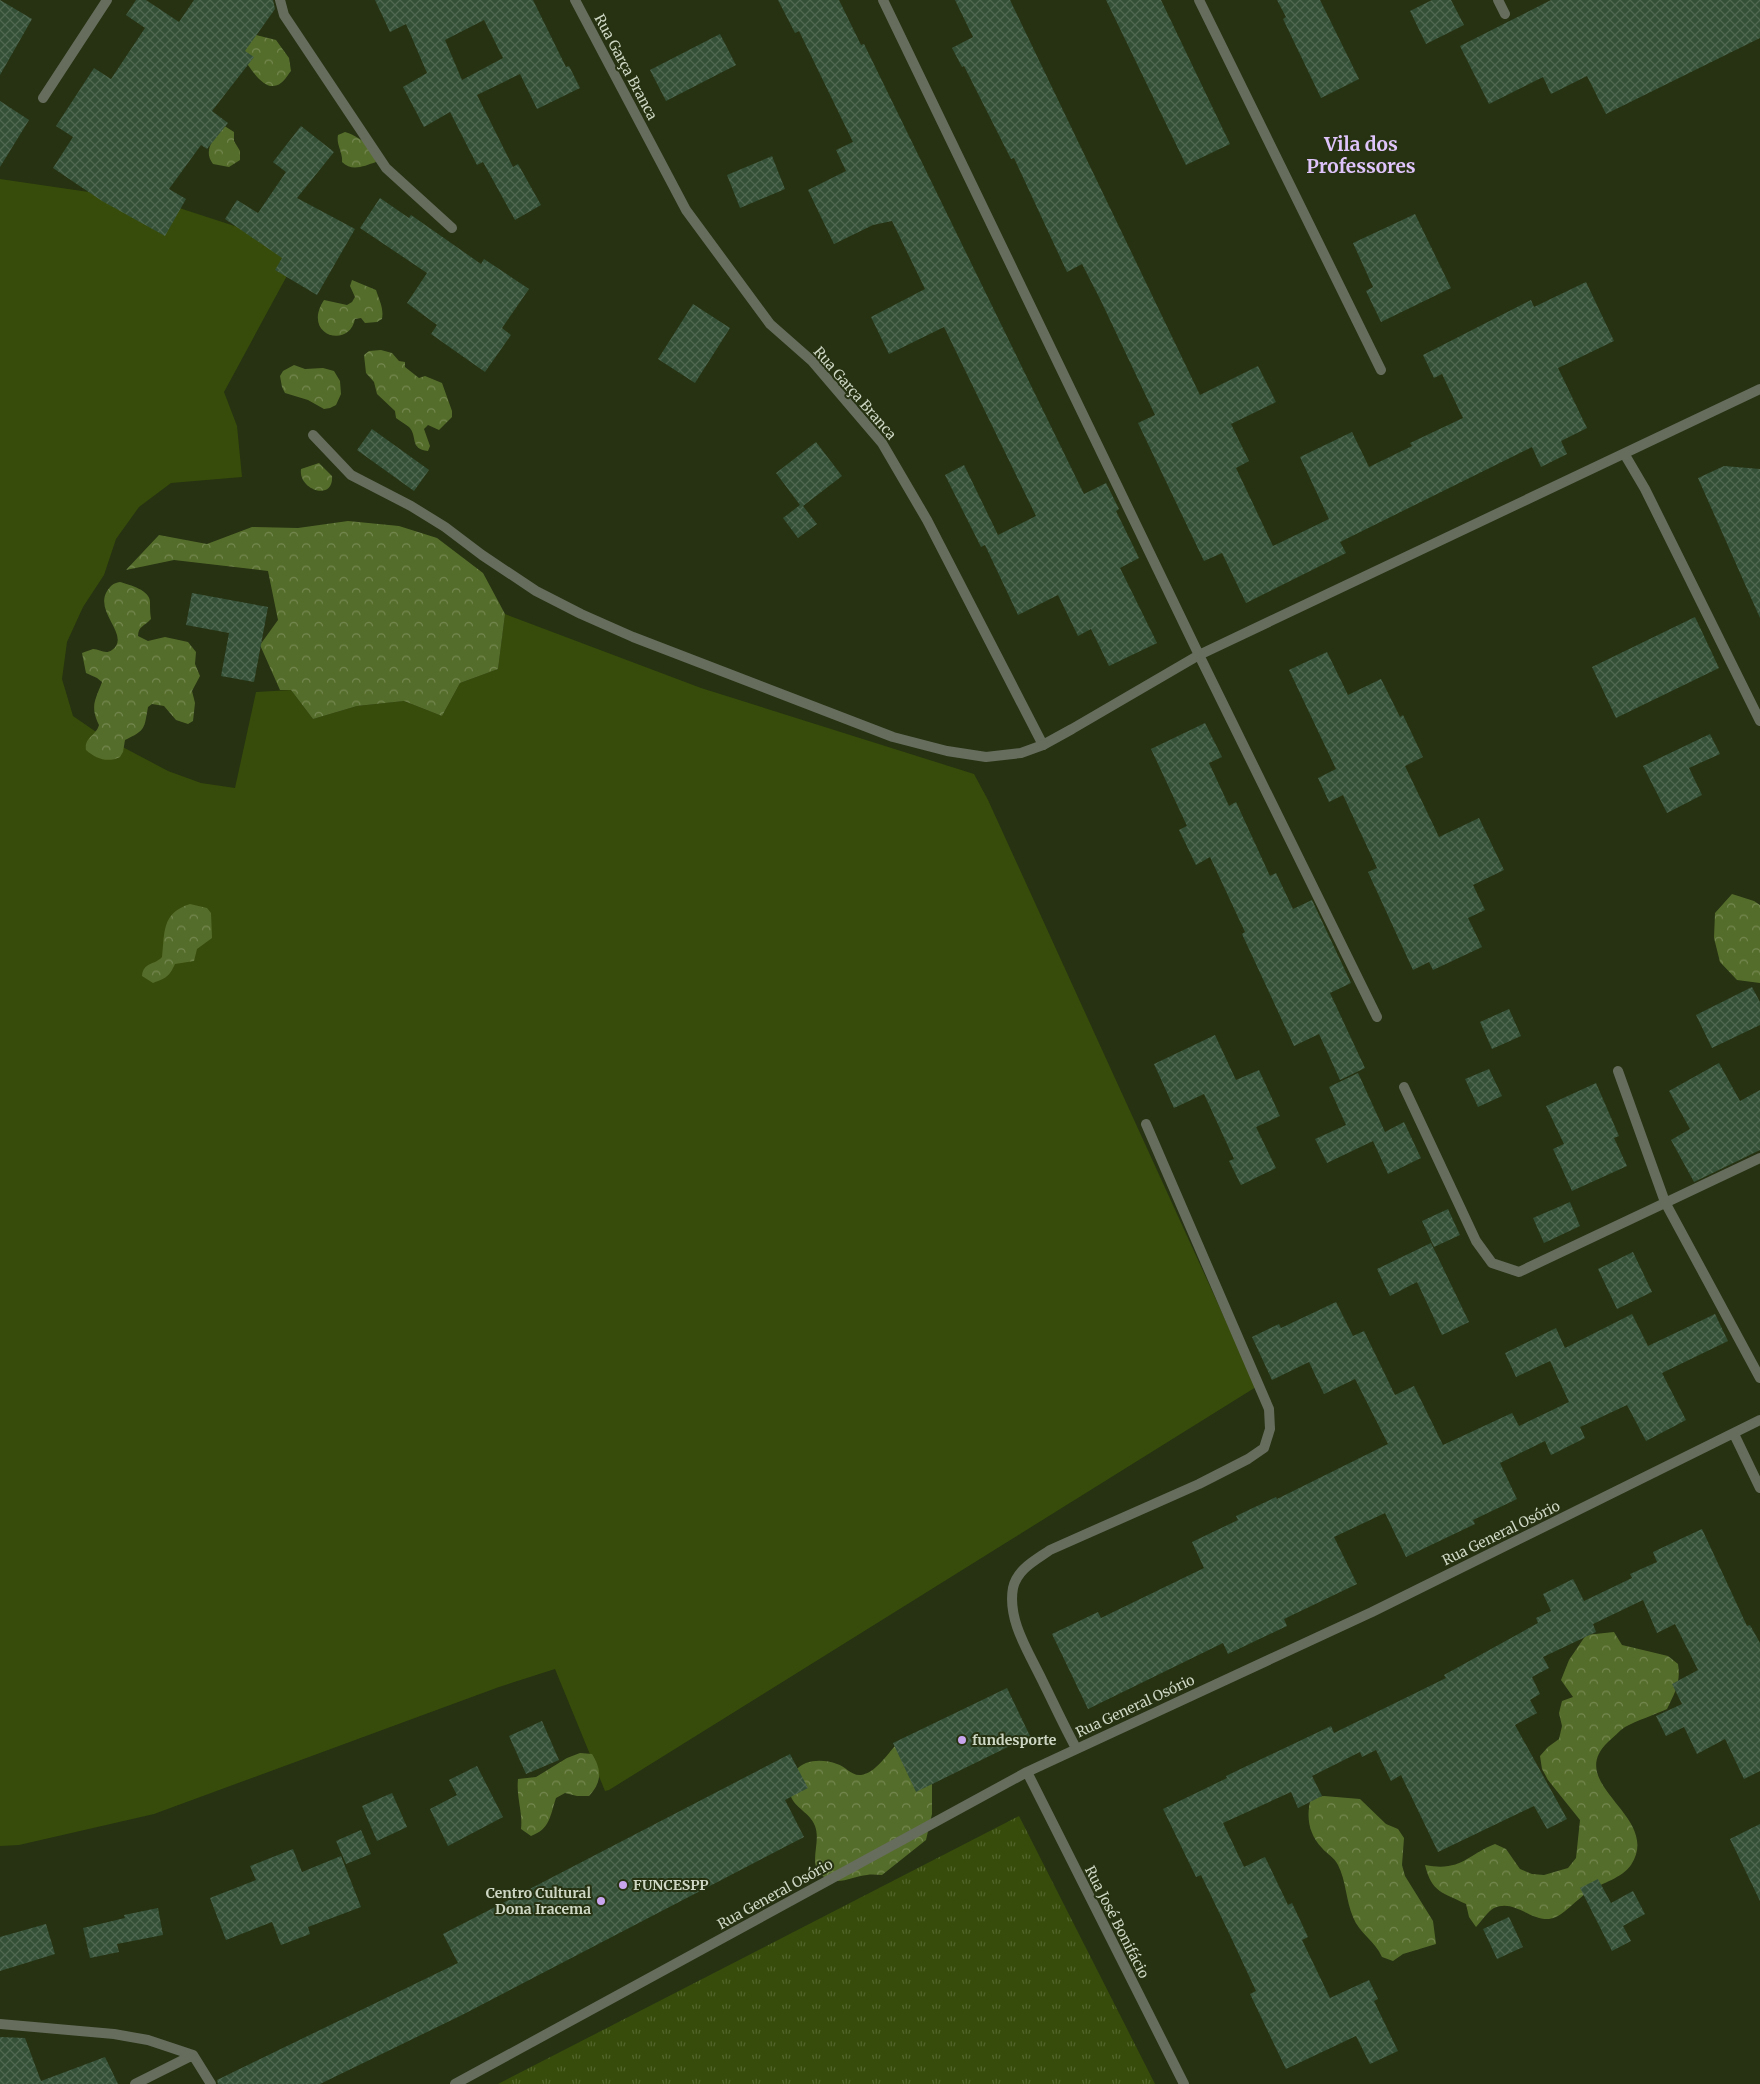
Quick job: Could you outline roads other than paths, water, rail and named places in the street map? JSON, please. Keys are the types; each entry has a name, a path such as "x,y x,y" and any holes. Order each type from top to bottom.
{"street":[{"path":"43,98 107,0"},
{"path":"280,0 284,15 386,168 452,228"},
{"name":"Rua Garça Branca","path":"575,0 686,210 770,324 812,361 882,443 927,520 1043,745"},
{"path":"883,0 1199,655 1377,1017"},
{"path":"1199,0 1381,370"},
{"path":"1498,0 1505,14"},
{"path":"314,436 351,475 411,506 445,527 482,556 536,591 633,637 893,737 947,751 986,757 1021,753 1043,745 1199,655 1760,390"},
{"path":"1625,455 1645,489 1760,721"},
{"path":"1618,1072 1665,1202 1760,1378"},
{"path":"1404,1087 1476,1241 1492,1263 1519,1272 1760,1158"},
{"path":"1076,1748 1058,1716 1018,1630 1013,1605 1014,1588 1019,1575 1030,1564 1050,1550 1198,1484 1248,1459 1264,1448 1270,1429 1269,1409 1146,1124"},
{"name":"Rua General Osório","path":"455,2084 1027,1772 1372,1612 1760,1420"},
{"path":"1734,1434 1760,1488"},
{"name":"Rua José Bonifácio","path":"1027,1772 1184,2084"},
{"path":"0,2024 122,2035 148,2040 193,2055 211,2084"},
{"path":"135,2084 193,2055"}],"place":[{"name":"fundesporte","path":"962,1740"},
{"name":"FUNCESPP","path":"623,1885"},
{"name":"Centro Cultural Dona Iracema","path":"601,1901"}],"district":[{"name":"Vila dos Professores","path":"1361,155"}]}
